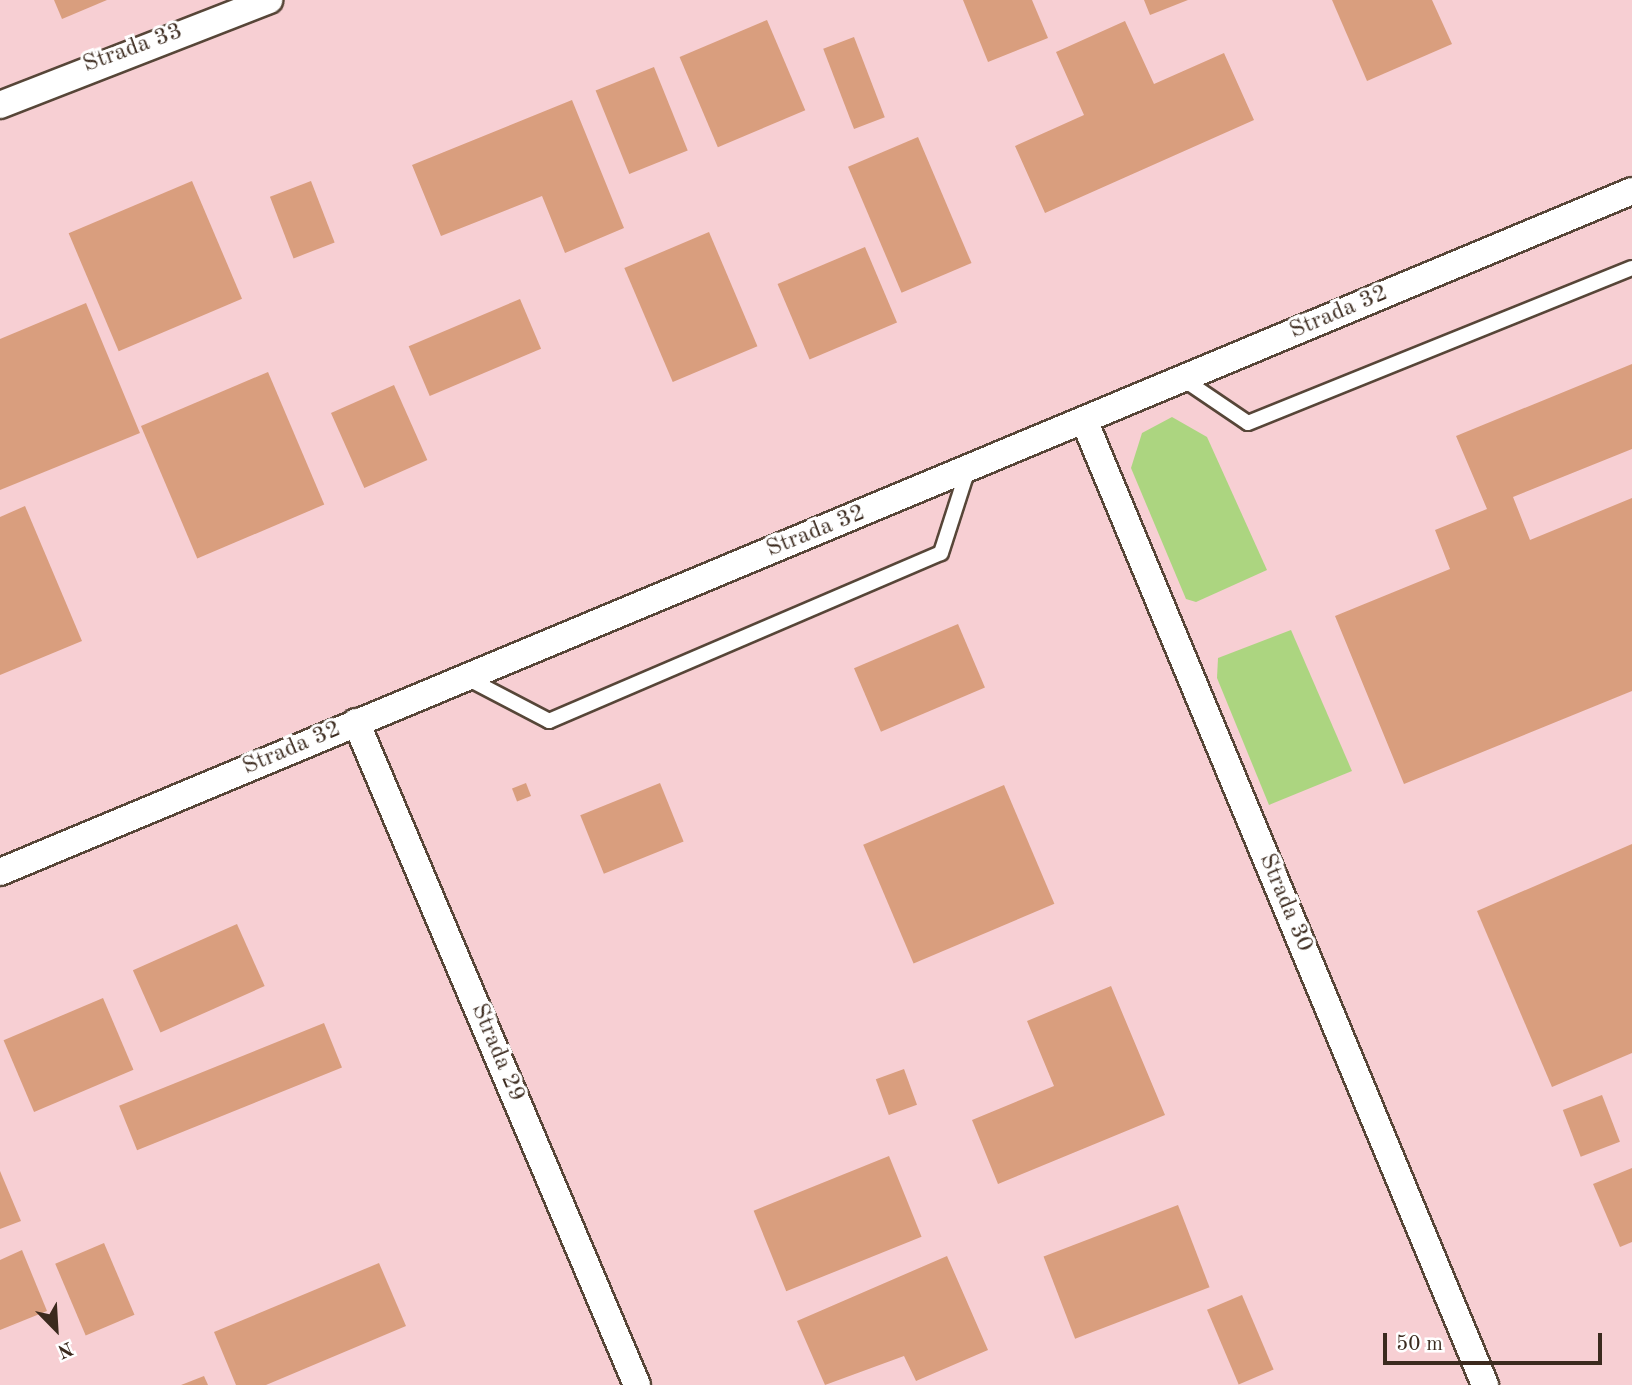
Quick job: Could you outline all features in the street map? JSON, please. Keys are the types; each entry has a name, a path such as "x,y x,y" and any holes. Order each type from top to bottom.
{"street":[{"name":"Strada 33","path":"0,104 269,0"},
{"name":"Strada 32","path":"0,872 1632,191"},
{"name":"Strada 30","path":"1084,420 1485,1385"},
{"name":"Strada 29","path":"356,722 637,1385"}],"lane":[{"path":"1183,379 1248,423 1632,268"},
{"path":"465,677 549,721 941,553 968,469"}],"shaded area":[{"path":"0,0 1632,0 1632,1385 0,1385"}],"green space":[{"path":"1172,417 1207,437 1267,570 1196,602 1186,599 1131,468 1142,433"},
{"path":"1291,630 1352,771 1269,805 1217,678 1218,658"}],"building":[{"path":"54,0 107,0 62,19"},
{"path":"963,0 1032,0 1048,38 988,62"},
{"path":"1144,0 1188,0 1150,15"},
{"path":"1332,0 1432,0 1452,44 1367,81"},
{"path":"767,20 805,110 718,147 680,57"},
{"path":"1125,21 1154,84 1224,53 1254,120 1045,213 1015,146 1084,115 1056,52"},
{"path":"854,37 885,117 854,129 823,49"},
{"path":"654,67 688,150 629,174 596,91"},
{"path":"572,100 624,228 565,253 542,196 441,236 412,165"},
{"path":"918,137 972,263 902,293 848,167"},
{"path":"192,181 242,299 119,351 69,233"},
{"path":"311,181 335,243 294,258 270,197"},
{"path":"709,232 757,346 673,382 624,268"},
{"path":"865,247 897,322 810,360 778,284"},
{"path":"520,299 541,349 430,396 409,346"},
{"path":"86,303 140,433 0,490 0,339"},
{"path":"1632,364 1632,449 1513,497 1530,540 1632,498 1632,691 1404,784 1335,616 1450,569 1435,530 1487,509 1456,436"},
{"path":"268,372 324,505 197,558 141,426"},
{"path":"394,385 427,460 364,488 331,413"},
{"path":"25,506 82,641 0,675 0,517"},
{"path":"958,624 985,688 881,732 854,668"},
{"path":"526,783 531,796 517,801 512,788"},
{"path":"660,783 684,841 604,874 580,815"},
{"path":"1004,785 1054,904 914,964 863,845"},
{"path":"1632,844 1632,1053 1552,1087 1477,911"},
{"path":"237,924 265,986 161,1032 133,970"},
{"path":"1111,986 1165,1115 998,1184 972,1120 1054,1086 1027,1021"},
{"path":"103,998 133,1070 34,1112 4,1040"},
{"path":"324,1023 342,1068 137,1150 119,1106"},
{"path":"904,1069 917,1105 889,1115 876,1079"},
{"path":"1602,1095 1620,1142 1581,1157 1563,1110"},
{"path":"889,1156 922,1237 786,1291 754,1211"},
{"path":"1632,1168 1632,1242 1620,1247 1593,1184"},
{"path":"0,1171 21,1221 0,1229"},
{"path":"1178,1205 1210,1287 1075,1339 1044,1257"},
{"path":"104,1243 134,1315 86,1336 55,1264"},
{"path":"22,1250 47,1311 0,1330 0,1260"},
{"path":"947,1256 988,1350 916,1381 904,1356 825,1385 797,1321"},
{"path":"379,1263 406,1326 266,1385 236,1385 214,1332"},
{"path":"1242,1295 1274,1370 1239,1384 1207,1310"},
{"path":"204,1376 208,1385 181,1385"}]}
